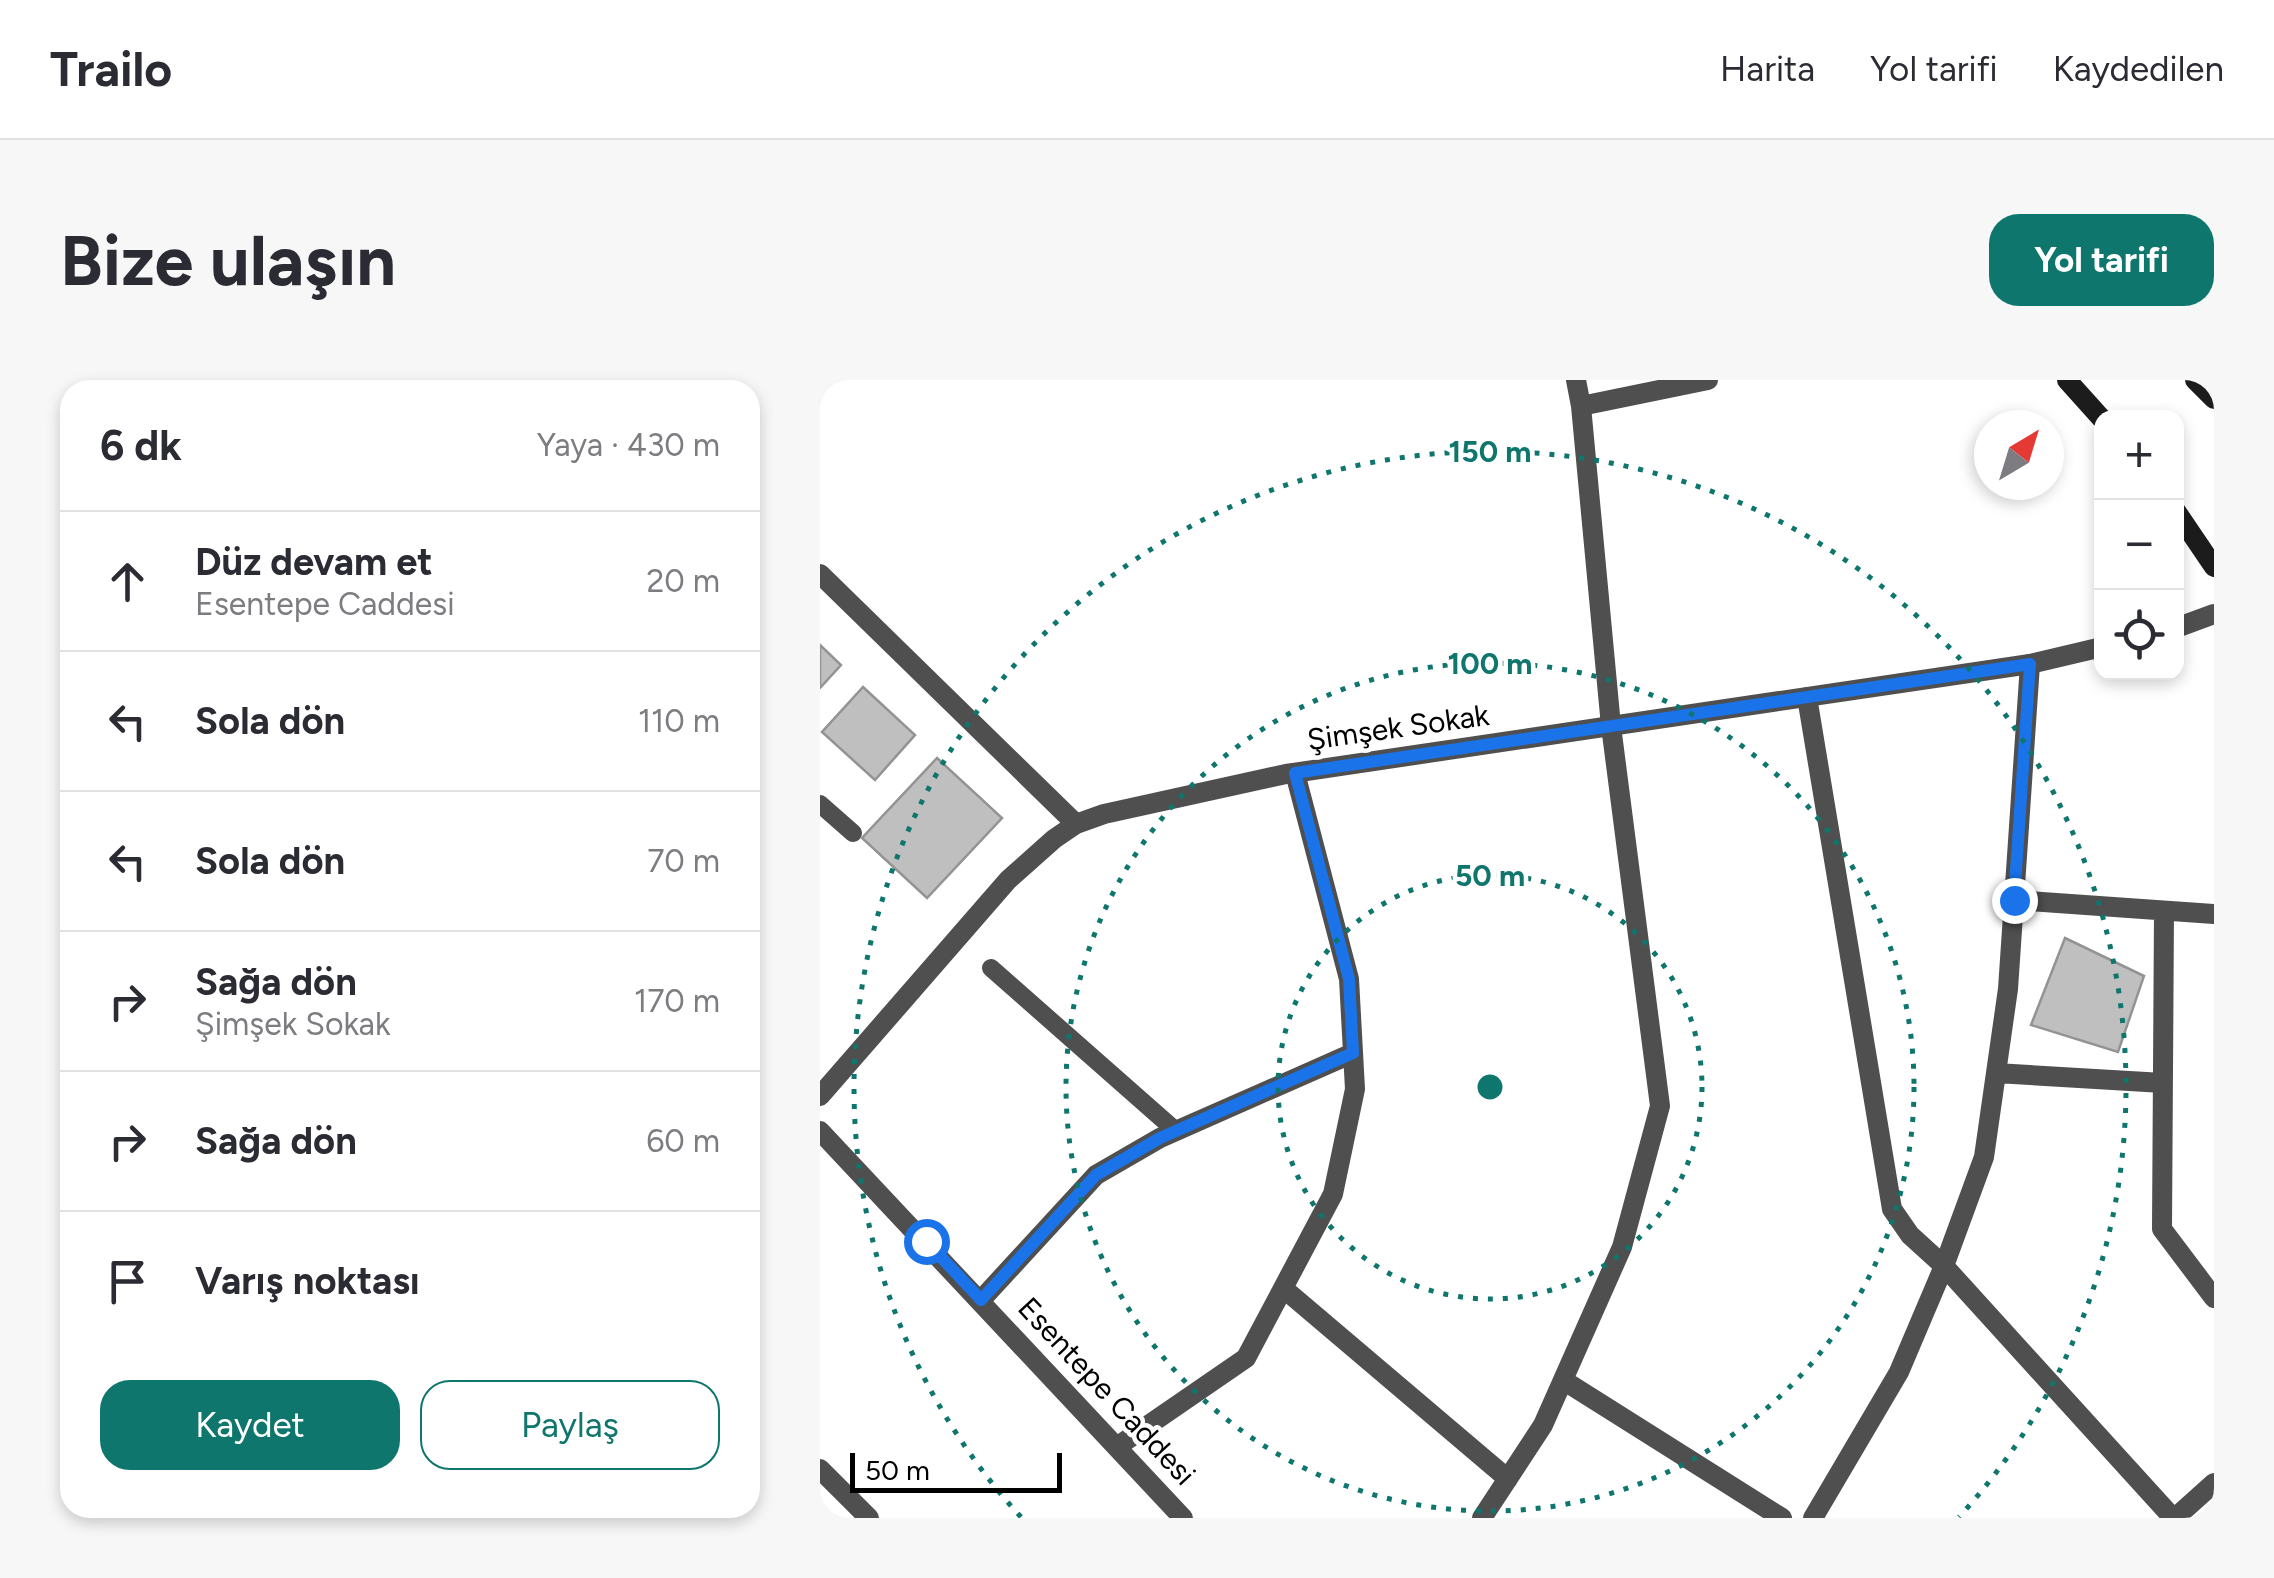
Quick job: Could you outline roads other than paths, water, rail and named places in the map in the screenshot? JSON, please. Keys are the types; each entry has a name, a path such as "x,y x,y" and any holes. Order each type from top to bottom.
{"main road":[{"path":"2067,380 2094,411"},
{"path":"2195,380 2214,399"},
{"path":"2184,523 2214,567"}],"street":[{"path":"1482,1518 1543,1424 1622,1247 1660,1106 1611,726 1582,406 1576,380"},
{"path":"1582,406 1708,380"},
{"path":"820,574 1076,824"},
{"path":"2184,625 2214,614"},
{"name":"Şimşek Sokak","path":"820,1096 1008,880 1076,824 1183,796 1295,773 2030,664 2094,649"},
{"path":"1814,1518 1899,1372 1944,1266 1984,1156 2008,988 2030,664"},
{"path":"1807,697 1892,1208 1910,1236 1944,1266 2174,1518 2214,1483"},
{"path":"1118,1446 1246,1358 1333,1194 1354,1089 1349,979 1295,773"},
{"path":"2014,900 2214,914"},
{"path":"2164,911 2162,1228 2214,1298"},
{"path":"981,1300 1096,1175 1176,1132 1353,1053"},
{"path":"1996,1073 2163,1083"},
{"name":"Esentepe Caddesi","path":"820,1131 1183,1518"},
{"path":"1283,1288 1508,1479"},
{"path":"1563,1380 1782,1518"},
{"path":"820,1469 868,1518"}],"lane":[{"path":"820,804 853,833"},
{"path":"990,968 1176,1132"}]}
